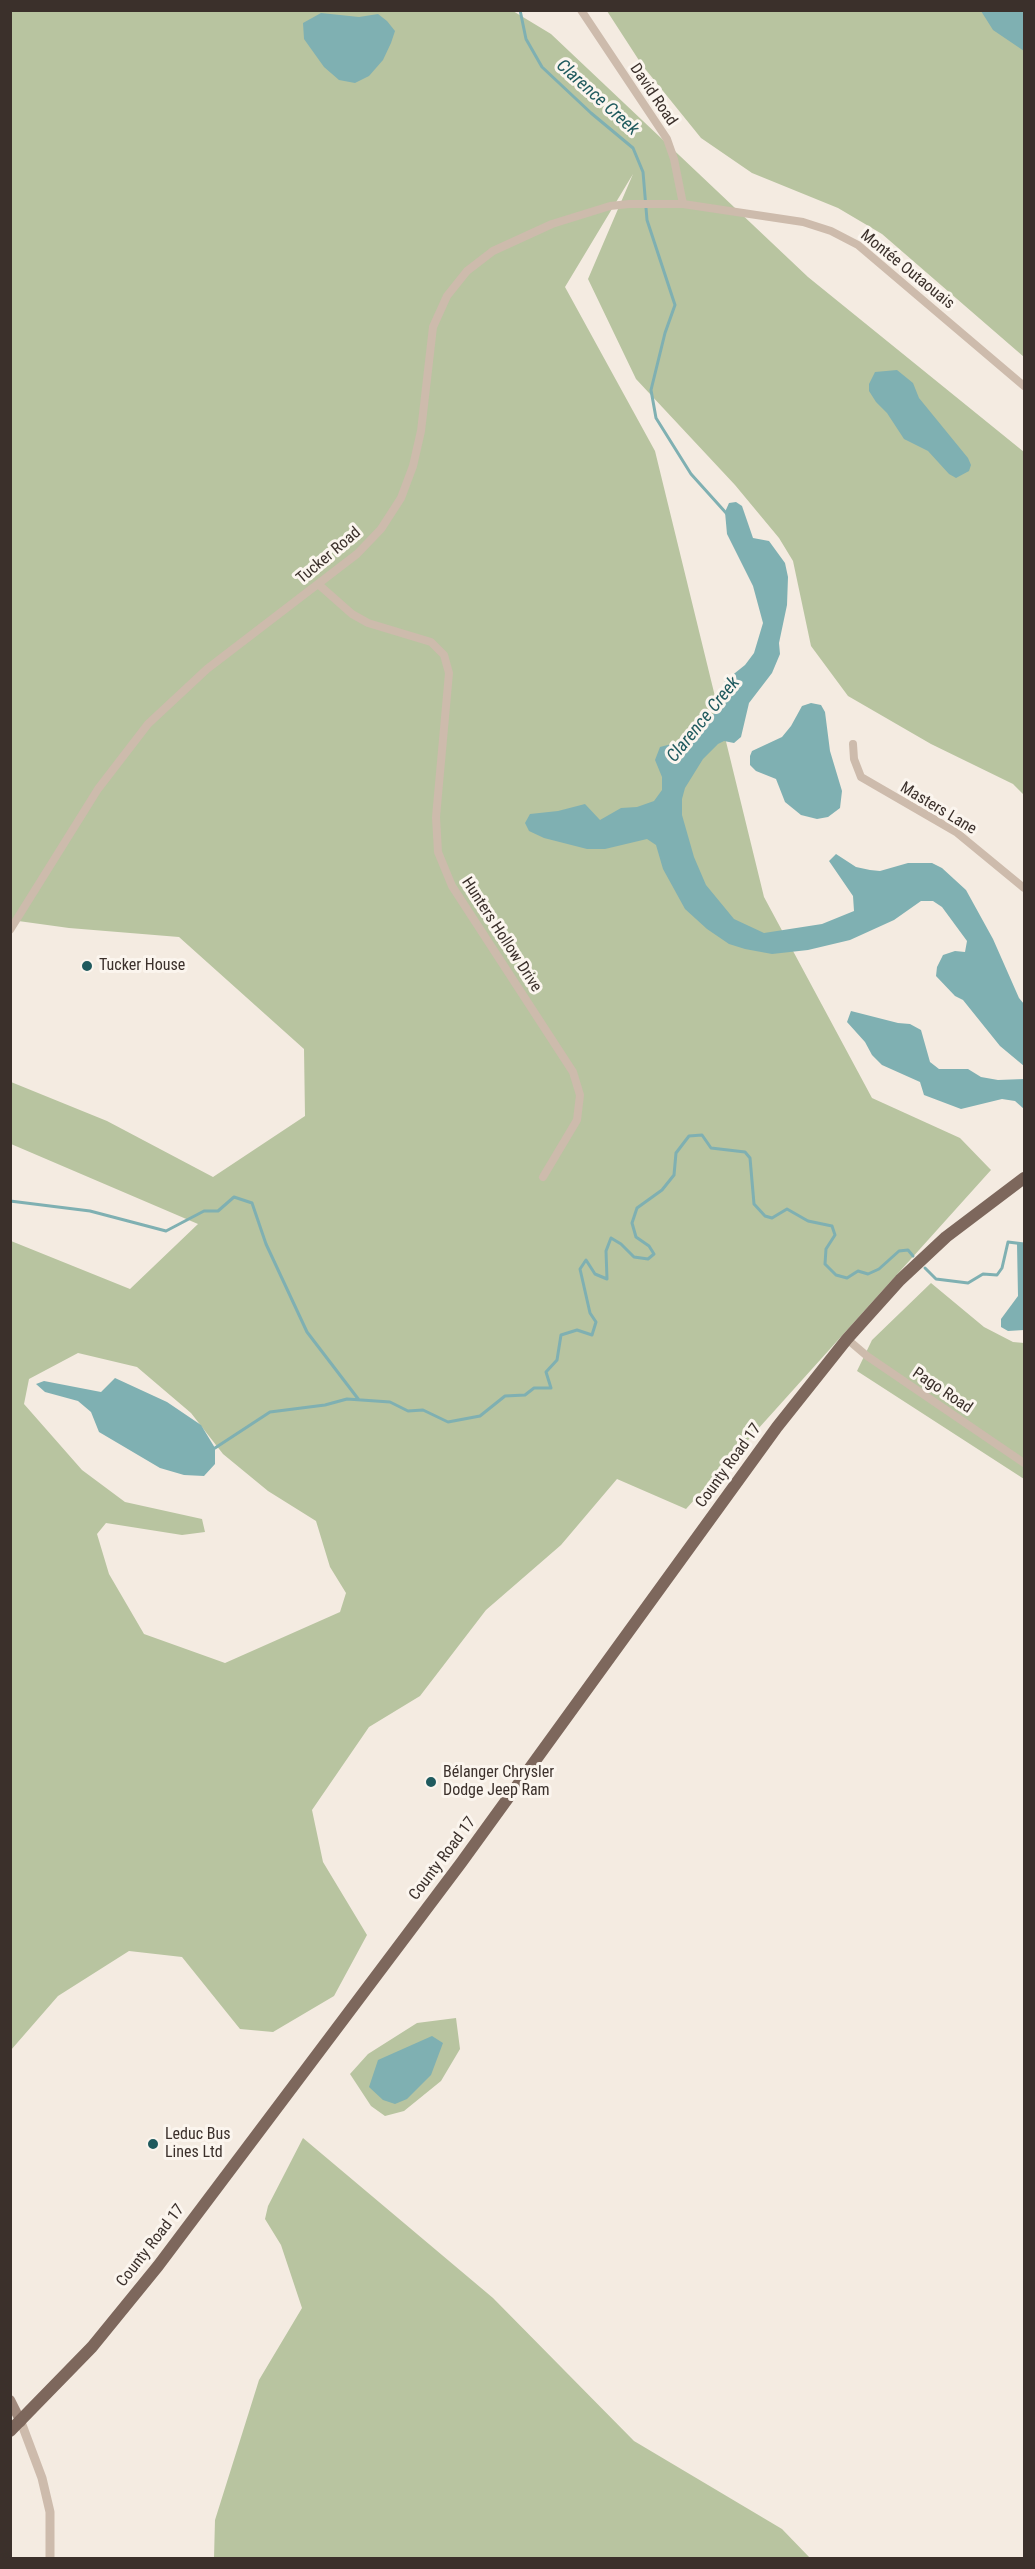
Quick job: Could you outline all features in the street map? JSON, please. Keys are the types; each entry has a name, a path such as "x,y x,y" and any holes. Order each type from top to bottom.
{"main road":[{"name":"County Road 17","path":"16,2427 92,2347 158,2265 461,1863 777,1427 847,1339 900,1280 946,1237 1024,1178"},
{"path":"10,2400 16,2427"}],"street":[{"name":"David Road","path":"581,10 667,139 674,159 682,204"},
{"name":"Tucker Road","path":"10,930 98,789 148,724 207,669 357,554 381,529 401,498 413,465 421,431 433,327 447,296 467,271 493,250 552,224 610,206 682,204"},
{"name":"Montée Outaouais","path":"682,204 802,222 831,231 858,244 1024,386"},
{"name":"Hunters Hollow Drive","path":"318,584 352,614 368,622 430,642 444,655 449,673 436,817 438,852 452,886 573,1072 580,1095 577,1120 543,1178"},
{"name":"Masters Lane","path":"853,744 854,759 861,777 956,832 1024,888"},
{"name":"Pago Road","path":"847,1339 867,1356 1024,1463"},
{"path":"16,2427 42,2478 50,2512 50,2559"}],"green space":[{"path":"10,11 513,11 551,34 808,277 1024,452 1024,795 1013,784 931,744 848,696 811,646 793,561 779,538 735,485 636,379 588,279 633,174 565,287 655,451 764,897 872,1098 960,1138 991,1170 686,1509 617,1479 561,1545 486,1610 420,1696 369,1727 312,1810 323,1862 367,1935 334,1996 273,2032 240,2029 182,1957 129,1951 58,1996 11,2050 11,1241 130,1289 198,1224 11,1144 11,1082 107,1121 213,1177 305,1116 304,1049 179,937 69,928 11,920","holes":["78,1353 137,1367 191,1413 223,1454 268,1491 316,1521 330,1567 346,1593 340,1612 225,1663 144,1634 109,1574 97,1534 106,1523 182,1535 205,1532 202,1519 125,1502 82,1470 24,1404 29,1379"]},
{"path":"607,11 1024,11 1024,357 882,234 838,208 752,173 701,138 642,65"},
{"path":"931,1283 984,1327 1013,1342 1024,1343 1024,1479 857,1371 872,1340"},
{"path":"456,2018 460,2049 441,2081 404,2111 385,2116 371,2106 350,2074 368,2054 417,2023"},
{"path":"303,2138 493,2298 634,2441 782,2529 810,2558 214,2558 215,2520 259,2380 302,2308 281,2245 265,2219 268,2206"}],"water":[{"path":"981,11 1024,11 1024,51 993,30"},
{"path":"321,13 359,17 378,14 395,31 383,60 369,76 355,83 339,80 324,67 304,39 303,23"},
{"path":"897,370 913,383 919,398 968,458 971,465 969,471 956,478 949,474 928,451 904,439 887,413 876,402 869,391 869,384 875,372"},
{"path":"736,502 742,506 753,538 769,541 785,563 788,577 787,605 779,643 780,654 772,673 749,703 741,737 734,743 724,741 718,744 703,759 685,788 682,815 694,857 706,885 734,919 764,933 822,924 854,911 853,896 829,861 836,854 856,867 870,870 880,871 908,863 932,863 942,868 966,890 993,939 1019,998 1024,1004 1024,1066 1000,1046 963,1000 955,996 936,976 937,967 943,955 955,951 965,952 967,941 942,907 933,901 921,901 894,920 850,940 808,950 772,954 729,944 707,929 685,909 663,869 656,845 647,839 605,849 587,849 544,838 529,831 525,823 530,814 558,811 585,804 600,820 621,808 637,807 654,801 662,790 662,777 655,760 660,747 691,739 704,730 717,708 725,681 745,665 754,653 763,623 753,586 727,534 725,512 729,503"},
{"path":"811,703 821,705 825,712 830,751 842,791 840,808 828,817 817,819 801,815 785,802 776,779 756,771 750,765 752,751 782,737 802,706"},
{"path":"851,1011 910,1024 921,1030 930,1062 939,1069 968,1069 981,1077 998,1080 1024,1079 1024,1109 1015,1101 1002,1099 961,1109 924,1095 920,1082 882,1065 872,1055 865,1042 847,1022"},
{"path":"1017,1244 1024,1244 1024,1330 1008,1331 1001,1327 1001,1319 1018,1296"},
{"path":"115,1378 167,1402 201,1425 215,1448 215,1464 204,1476 184,1475 160,1468 99,1432 91,1412 78,1401 45,1392 36,1384 44,1381 101,1392"},
{"path":"432,2036 443,2043 431,2075 407,2099 395,2104 383,2100 369,2087 378,2060"}],"waterway":[{"name":"Clarence Creek","path":"520,10 526,39 542,67 633,148 643,172 647,220 675,305 665,333 651,390 656,418 691,474 727,514"},
{"path":"215,1448 270,1412 325,1405 347,1399 390,1402 408,1411 423,1410 448,1422 480,1416 505,1396 525,1395 534,1388 551,1388 546,1372 557,1360 561,1335 577,1330 592,1335 596,1322 590,1313 580,1269 586,1260 595,1274 607,1279 606,1251 611,1238 634,1257 648,1259 654,1254 649,1246 636,1237 632,1223 637,1208 662,1190 674,1175 676,1153 689,1136 702,1135 711,1148 745,1152 750,1158 754,1204 765,1216 772,1218 787,1209 808,1221 832,1226 835,1235 826,1249 825,1264 836,1275 847,1278 858,1271 868,1274 879,1269 899,1251 908,1250 913,1256"},
{"path":"10,1201 90,1211 166,1231 204,1211 218,1211 234,1197 252,1203 266,1244 307,1332 359,1400"},
{"path":"925,1268 936,1279 968,1283 983,1274 997,1275 1002,1268 1008,1242 1024,1244"}],"place":[{"name":"Tucker House","path":"87,966"},
{"name":"Bélanger Chrysler Dodge Jeep Ram","path":"431,1782"},
{"name":"Leduc Bus Lines Ltd","path":"153,2144"}]}
